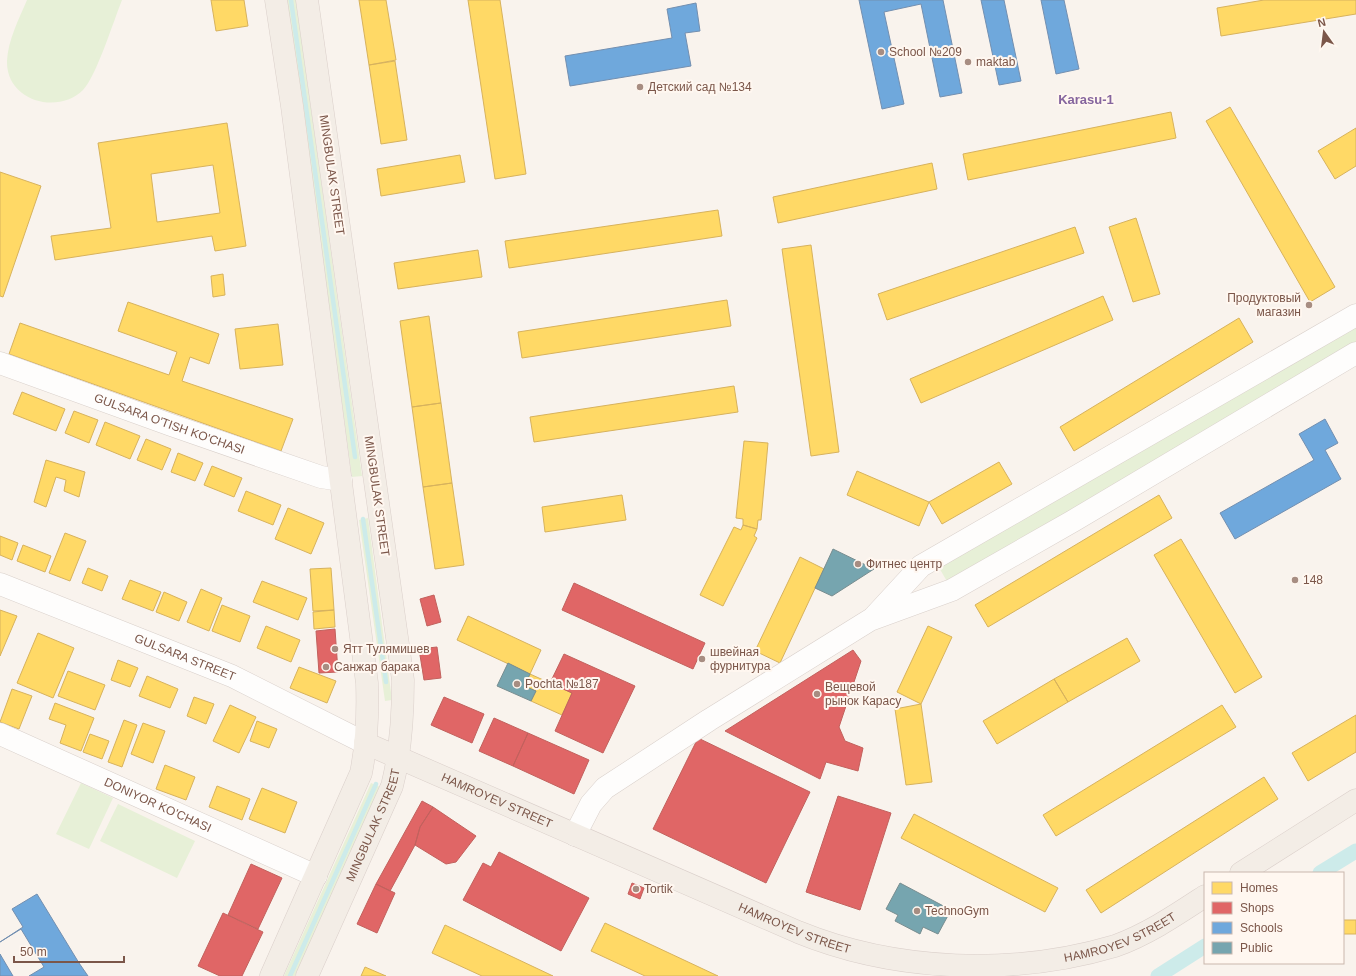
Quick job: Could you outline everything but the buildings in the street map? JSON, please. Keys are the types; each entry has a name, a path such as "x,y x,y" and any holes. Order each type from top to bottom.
{"main road":[{"path":"271,976 361,773 365,743 367,683 340,470 276,0"},
{"name":"MINGBULAK STREET","path":"307,0 403,680 403,706 398,757 392,786 307,976"},
{"path":"340,470 371,458"},
{"name":"HAMROYEV STREET","path":"365,743 791,930 838,948 867,956 931,966 976,969 1043,964 1079,958 1117,946 1137,937 1157,927 1204,897"},
{"path":"1244,872 1356,800"}],"street":[{"path":"870,620 921,566 1356,315"},
{"path":"575,835 591,804 606,788 709,720 870,620 952,590 1074,521 1356,353"},
{"name":"GULSARA O'TISH KO'CHASI","path":"0,363 321,477 340,470"},
{"name":"GULSARA STREET","path":"0,584 232,676 365,743"},
{"name":"DONIYOR KO'CHASI","path":"0,734 316,876"}],"green space":[{"path":"27,0 122,0 104,48 88,83 83,90 73,98 60,102 35,100 24,94 15,86 9,75 7,61 9,45"},
{"path":"287,0 296,0 362,476 352,477"},
{"path":"1356,315 1356,353 952,590 934,559"},
{"path":"368,518 392,700 385,701 359,520"},
{"path":"81,783 113,798 89,849 56,834"},
{"path":"371,783 380,787 295,976 284,976"},
{"path":"118,804 195,841 177,878 100,841"}],"waterway":[{"path":"291,0 355,457"},
{"path":"363,519 386,682"},
{"path":"290,976 376,784"},
{"path":"1322,872 1356,851"},
{"path":"1158,976 1204,947"}],"place":[{"name":"School №209","path":"881,52"},
{"name":"maktab","path":"968,62"},
{"name":"Детский сад №134","path":"640,87"},
{"name":"Продуктовый магазин","path":"1309,305"},
{"name":"Фитнес центр","path":"858,564"},
{"name":"148","path":"1295,580"},
{"name":"Ятт Тулямишев","path":"335,649"},
{"name":"швейная фурнитура","path":"702,659"},
{"name":"Санжар барака","path":"326,667"},
{"name":"Pochta №187","path":"517,684"},
{"name":"Вещевой рынок Карасу","path":"817,694"},
{"name":"Tortik","path":"636,889"},
{"name":"TechnoGym","path":"917,911"}],"district":[{"name":"Karasu-1","path":"1086,99"}]}
